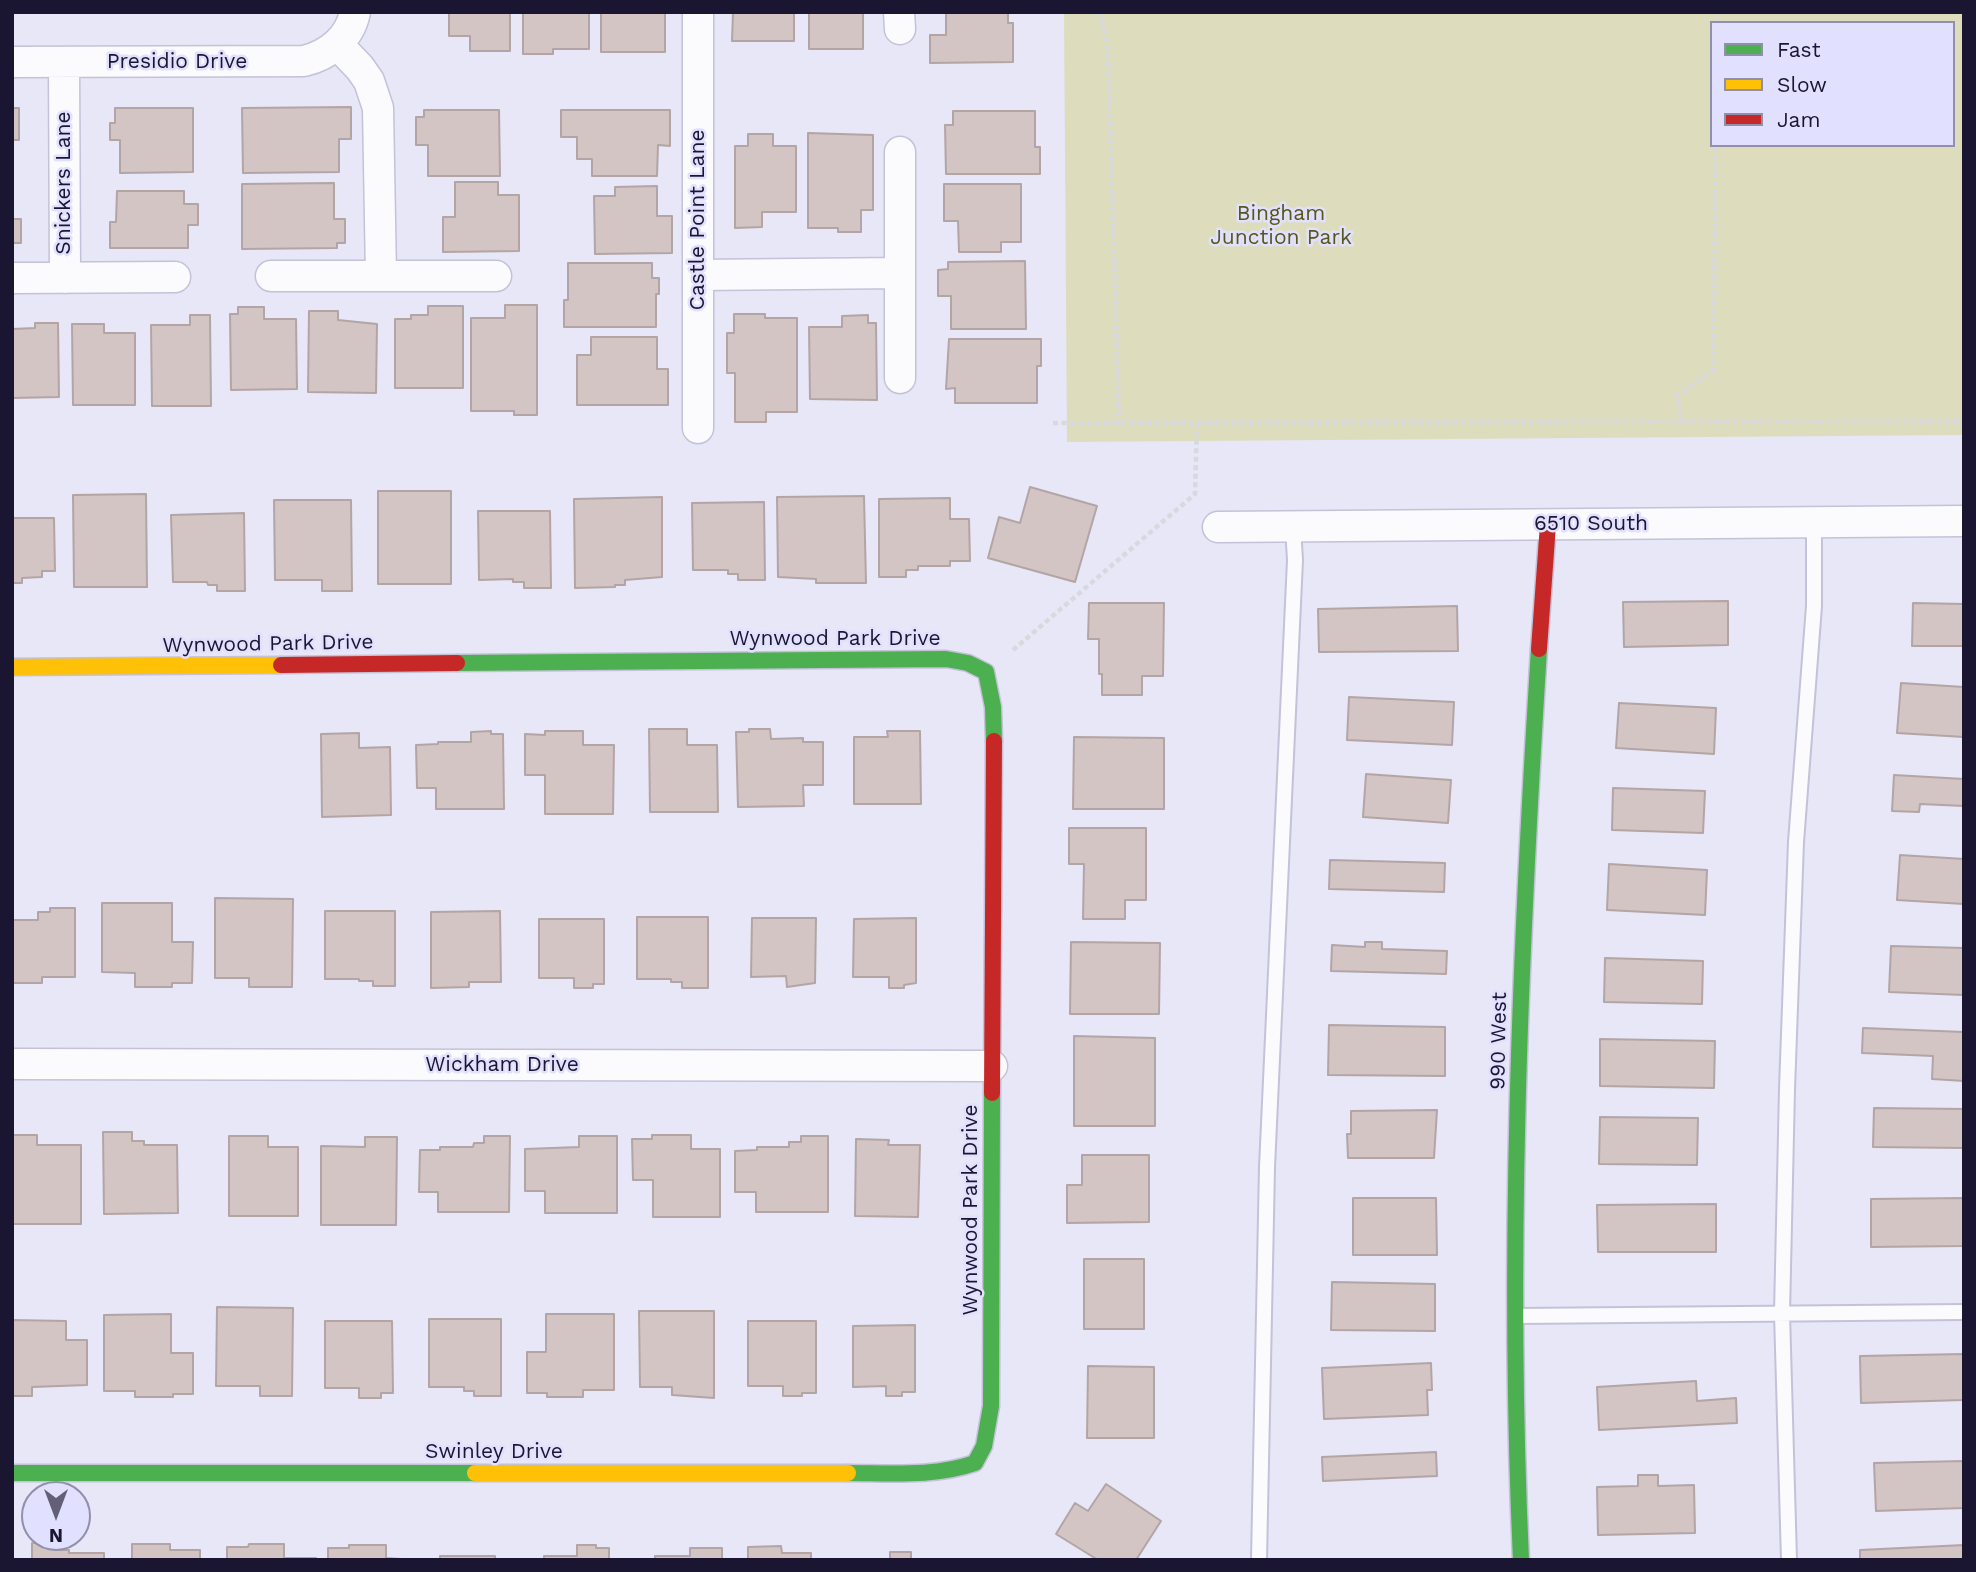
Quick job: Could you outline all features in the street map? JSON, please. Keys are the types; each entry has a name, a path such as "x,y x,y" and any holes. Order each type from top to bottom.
{"street":[{"path":"355,12 347,31 337,44 360,68 372,88 378,108 381,276"},
{"name":"Castle Point Lane","path":"698,12 698,428"},
{"name":"Presidio Drive","path":"12,62 290,62 317,58 337,44"},
{"name":"Snickers Lane","path":"64,62 65,278 175,277"},
{"path":"900,152 901,378"},
{"path":"698,275 900,273"},
{"path":"271,276 496,276"},
{"path":"12,278 65,278"},
{"name":"6510 South","path":"1218,527 1964,521"},
{"name":"990 West","path":"1521,1560 1516,1316 1522,937 1548,524"},
{"name":"Wynwood Park Drive","path":"12,667 925,658 968,663 986,672 994,726 991,1406 984,1446 975,1463"},
{"name":"Wickham Drive","path":"12,1064 992,1066"},
{"name":"Swinley Drive","path":"12,1472 923,1473 958,1469 975,1463"}],"lane":[{"path":"1789,1560 1782,1313 1787,1089 1796,842 1814,606 1814,523"},
{"path":"1259,1560 1267,1167 1295,560 1293,527"},
{"path":"1516,1316 1964,1312"}],"path":[{"path":"1100,12 1108,49 1119,423"},
{"path":"1682,422 1677,396 1713,370 1716,147"},
{"path":"1053,423 1964,421"},
{"path":"986,672 1195,494 1197,423"}],"green space":[{"name":"Bingham Junction Park","path":"1064,12 1964,12 1964,435 1067,442"}],"building":[{"path":"449,12 510,12 510,51 470,51 470,36 449,36"},
{"path":"523,12 589,12 589,49 553,49 553,54 523,54"},
{"path":"601,12 665,12 665,52 601,52"},
{"path":"733,12 794,12 794,41 732,41"},
{"path":"809,12 863,12 863,49 809,49"},
{"path":"946,12 1008,12 1008,23 1013,23 1013,62 930,63 930,35 946,35"},
{"path":"351,107 351,139 339,139 339,172 243,173 242,108"},
{"path":"12,108 19,108 19,140 12,140"},
{"path":"115,108 193,108 193,172 120,173 120,140 110,140 110,123 115,123"},
{"path":"424,110 499,110 500,176 428,176 428,145 416,145 416,117 424,117"},
{"path":"561,110 670,110 670,146 658,145 657,176 592,176 592,159 577,159 577,137 561,137"},
{"path":"953,111 1035,111 1035,147 1040,147 1040,174 946,174 945,125 953,125"},
{"path":"808,133 873,135 873,210 861,210 861,232 838,232 838,228 808,228"},
{"path":"748,134 773,134 773,146 796,146 796,212 762,212 762,227 735,228 735,146 748,146"},
{"path":"455,182 498,182 498,195 519,195 519,251 443,252 443,217 455,217"},
{"path":"334,183 334,219 345,219 345,243 337,243 337,248 242,249 242,184"},
{"path":"944,184 1021,184 1021,242 1001,242 1001,252 959,252 958,221 944,221"},
{"path":"657,186 657,216 672,216 672,253 595,254 594,196 615,196 615,187"},
{"path":"117,191 184,191 184,204 198,204 198,225 188,225 188,248 110,248 110,222 116,222"},
{"path":"12,219 21,219 21,243 12,243"},
{"path":"1025,261 1026,329 951,329 951,296 938,296 938,270 948,269 948,262"},
{"path":"568,263 652,263 652,278 659,278 656,327 564,327 564,300 568,300"},
{"path":"505,305 537,305 537,415 514,415 514,411 471,411 471,318 505,318"},
{"path":"428,306 463,306 463,388 395,388 395,319 428,315"},
{"path":"238,307 264,307 264,319 296,319 297,389 231,390 230,314 238,314"},
{"path":"309,311 338,311 338,320 377,324 376,393 308,392"},
{"path":"734,314 797,318 797,412 766,412 766,422 735,422 735,373 727,373 727,333 734,333"},
{"path":"190,315 210,315 211,406 152,406 151,325 190,325"},
{"path":"868,315 868,323 876,323 877,400 810,399 809,327 842,327 842,316"},
{"path":"35,323 58,323 59,397 12,398 12,329 35,328"},
{"path":"72,324 104,324 104,333 135,333 135,405 73,405"},
{"path":"591,337 657,337 657,369 668,369 668,405 577,405 577,355 591,355"},
{"path":"949,339 1041,339 1041,366 1037,366 1037,403 955,403 955,388 946,389"},
{"path":"1030,487 1097,506 1075,582 988,558 999,517 1020,523"},
{"path":"378,491 451,491 451,584 378,584"},
{"path":"146,494 147,587 74,587 73,495"},
{"path":"864,496 866,583 816,583 816,579 778,577 777,497"},
{"path":"662,497 662,577 625,580 625,585 615,587 575,588 574,499"},
{"path":"950,498 950,519 969,519 970,561 950,561 950,566 918,566 918,570 906,570 906,577 879,577 879,499"},
{"path":"274,500 351,500 352,591 322,591 322,580 275,580"},
{"path":"764,502 765,580 738,580 738,574 728,574 728,570 693,570 692,503"},
{"path":"478,511 550,511 551,588 524,588 524,582 513,582 513,579 479,580"},
{"path":"244,513 245,591 217,591 217,585 208,585 207,582 173,582 171,515"},
{"path":"12,518 54,518 55,571 42,571 42,577 22,578 22,583 12,583"},
{"path":"1728,601 1728,645 1624,647 1623,602"},
{"path":"1089,603 1164,603 1163,676 1142,676 1142,695 1102,695 1099,639 1088,639"},
{"path":"1913,603 1964,604 1964,646 1912,646"},
{"path":"1457,606 1458,651 1319,652 1318,609"},
{"path":"1901,683 1964,687 1964,737 1897,733"},
{"path":"1349,697 1454,702 1452,745 1347,740"},
{"path":"1619,703 1716,708 1714,754 1616,748"},
{"path":"649,729 687,729 687,745 717,745 718,812 650,812"},
{"path":"749,729 770,729 771,739 803,738 803,742 823,742 823,785 803,785 804,806 738,807 736,732 749,732"},
{"path":"491,731 491,734 503,734 504,809 436,809 436,788 417,788 416,745 471,742 471,732"},
{"path":"545,731 583,731 583,745 614,745 613,814 545,814 545,775 525,775 525,734 545,735"},
{"path":"887,731 920,731 921,804 854,804 854,737 888,737"},
{"path":"359,733 359,748 390,747 391,815 322,817 321,734"},
{"path":"1074,737 1164,738 1164,809 1073,809"},
{"path":"1366,774 1451,780 1448,823 1363,817"},
{"path":"1894,775 1964,779 1964,806 1920,804 1919,812 1892,811"},
{"path":"1613,788 1705,791 1703,833 1612,830"},
{"path":"1069,828 1146,828 1146,900 1125,900 1125,919 1083,919 1084,864 1069,864"},
{"path":"1900,855 1964,859 1964,904 1897,900"},
{"path":"1330,860 1445,863 1444,892 1329,889"},
{"path":"1609,864 1707,870 1705,915 1607,910"},
{"path":"215,898 293,899 292,987 249,987 249,978 215,978"},
{"path":"102,903 172,903 172,942 193,942 192,983 172,983 172,987 135,987 135,973 102,972"},
{"path":"50,908 75,908 75,977 42,977 42,983 12,983 12,920 38,920 38,912 50,912"},
{"path":"325,911 395,911 395,986 373,986 373,981 359,979 325,979"},
{"path":"500,911 501,982 469,982 469,987 431,988 431,912"},
{"path":"637,917 708,917 708,988 682,988 682,982 671,982 671,979 637,979"},
{"path":"752,918 816,918 815,983 787,987 786,976 751,977"},
{"path":"916,918 916,983 904,985 904,988 889,988 889,977 853,977 854,919"},
{"path":"539,919 604,919 604,984 593,984 593,988 574,988 574,978 539,978"},
{"path":"1071,942 1160,943 1159,1014 1070,1014"},
{"path":"1365,942 1382,942 1382,949 1447,951 1446,974 1331,971 1332,945 1365,947"},
{"path":"1891,946 1964,948 1964,995 1889,992"},
{"path":"1605,958 1703,961 1702,1004 1604,1002"},
{"path":"1329,1025 1445,1027 1445,1076 1328,1075"},
{"path":"1863,1028 1964,1032 1964,1081 1932,1079 1933,1056 1862,1053"},
{"path":"1074,1036 1155,1038 1155,1126 1074,1126"},
{"path":"1600,1039 1715,1041 1714,1088 1600,1086"},
{"path":"1874,1108 1964,1109 1964,1148 1873,1147"},
{"path":"1437,1110 1434,1158 1348,1158 1347,1134 1351,1134 1351,1111"},
{"path":"1600,1117 1698,1118 1697,1165 1599,1164"},
{"path":"103,1132 132,1132 132,1141 144,1141 144,1145 177,1145 178,1213 104,1214"},
{"path":"12,1135 37,1135 37,1145 81,1145 81,1224 12,1224"},
{"path":"652,1135 691,1135 691,1149 720,1149 720,1217 653,1217 653,1180 633,1180 632,1139 652,1139"},
{"path":"229,1136 268,1136 268,1147 298,1147 298,1216 229,1216"},
{"path":"484,1136 510,1136 509,1212 438,1212 438,1192 419,1192 420,1150 473,1147 474,1143 484,1143"},
{"path":"579,1136 617,1136 617,1213 545,1213 545,1191 525,1191 525,1149 579,1147"},
{"path":"801,1136 828,1136 828,1212 756,1212 756,1192 735,1192 735,1151 757,1150 757,1147 789,1147 789,1142 801,1142"},
{"path":"365,1137 397,1137 396,1225 321,1225 321,1146 365,1147"},
{"path":"856,1139 889,1140 888,1145 920,1145 918,1217 855,1216"},
{"path":"1082,1155 1149,1155 1149,1222 1067,1223 1067,1185 1082,1185"},
{"path":"1353,1198 1436,1198 1437,1255 1353,1255"},
{"path":"1964,1198 1964,1246 1871,1247 1871,1199"},
{"path":"1716,1204 1716,1252 1598,1252 1597,1205"},
{"path":"1084,1259 1144,1259 1144,1329 1084,1329"},
{"path":"1332,1282 1435,1284 1435,1331 1331,1330"},
{"path":"217,1307 293,1308 292,1396 260,1396 260,1386 216,1386"},
{"path":"639,1311 714,1311 714,1398 672,1395 672,1387 640,1387"},
{"path":"171,1314 171,1353 193,1353 193,1394 135,1397 135,1391 104,1391 104,1315"},
{"path":"546,1314 614,1314 614,1390 583,1390 583,1397 547,1397 547,1393 527,1393 527,1352 546,1352"},
{"path":"429,1319 501,1319 501,1396 474,1396 474,1391 464,1391 464,1387 429,1387"},
{"path":"12,1320 66,1321 66,1340 87,1340 87,1385 32,1387 32,1396 12,1396"},
{"path":"325,1321 392,1321 393,1393 381,1393 381,1398 359,1398 359,1388 325,1388"},
{"path":"748,1321 816,1321 816,1393 783,1396 783,1386 748,1386"},
{"path":"915,1325 915,1392 902,1392 902,1396 886,1396 886,1386 853,1387 853,1326"},
{"path":"1964,1354 1964,1400 1861,1403 1860,1356"},
{"path":"1431,1363 1432,1390 1427,1390 1428,1415 1324,1419 1322,1368"},
{"path":"1088,1366 1154,1367 1154,1438 1087,1438"},
{"path":"1696,1381 1697,1401 1736,1398 1737,1423 1599,1430 1597,1387"},
{"path":"1436,1452 1437,1476 1323,1481 1322,1457"},
{"path":"1964,1461 1964,1508 1876,1511 1874,1463"},
{"path":"1638,1475 1658,1475 1658,1486 1694,1485 1695,1533 1598,1535 1597,1487 1638,1486"},
{"path":"1106,1484 1161,1521 1136,1560 1098,1560 1056,1534 1075,1503 1088,1511"},
{"path":"132,1544 170,1544 170,1550 200,1550 200,1560 132,1560"},
{"path":"249,1544 284,1544 284,1558 316,1560 227,1560 227,1547 248,1547"},
{"path":"349,1545 386,1545 386,1558 417,1560 328,1560 328,1548 349,1548"},
{"path":"577,1545 609,1548 609,1560 544,1560 544,1556 577,1556"},
{"path":"1964,1545 1964,1560 1860,1560 1860,1550"},
{"path":"781,1546 782,1553 811,1553 811,1560 748,1560 748,1547"},
{"path":"690,1548 722,1548 722,1560 655,1560 655,1556 690,1556"},
{"path":"32,1551 104,1553 104,1560 32,1560"},
{"path":"890,1552 911,1552 911,1560 877,1560 890,1559"},
{"path":"440,1556 495,1556 495,1560 440,1560"}],"traffic: fast":[{"path":"1521,1560 1515,1332 1518,1105 1526,877 1539,649"},
{"path":"457,663 946,659 968,663 986,672 993,707 994,741"},
{"path":"848,1473 913,1473 960,1467 975,1463 984,1446 991,1406 992,1093"},
{"path":"12,1473 475,1473"}],"traffic: slow":[{"path":"12,667 281,665"},
{"path":"475,1473 848,1473"}],"traffic: jam":[{"path":"1539,649 1548,524"},
{"path":"281,665 457,663"},
{"path":"992,1093 994,741"}]}
